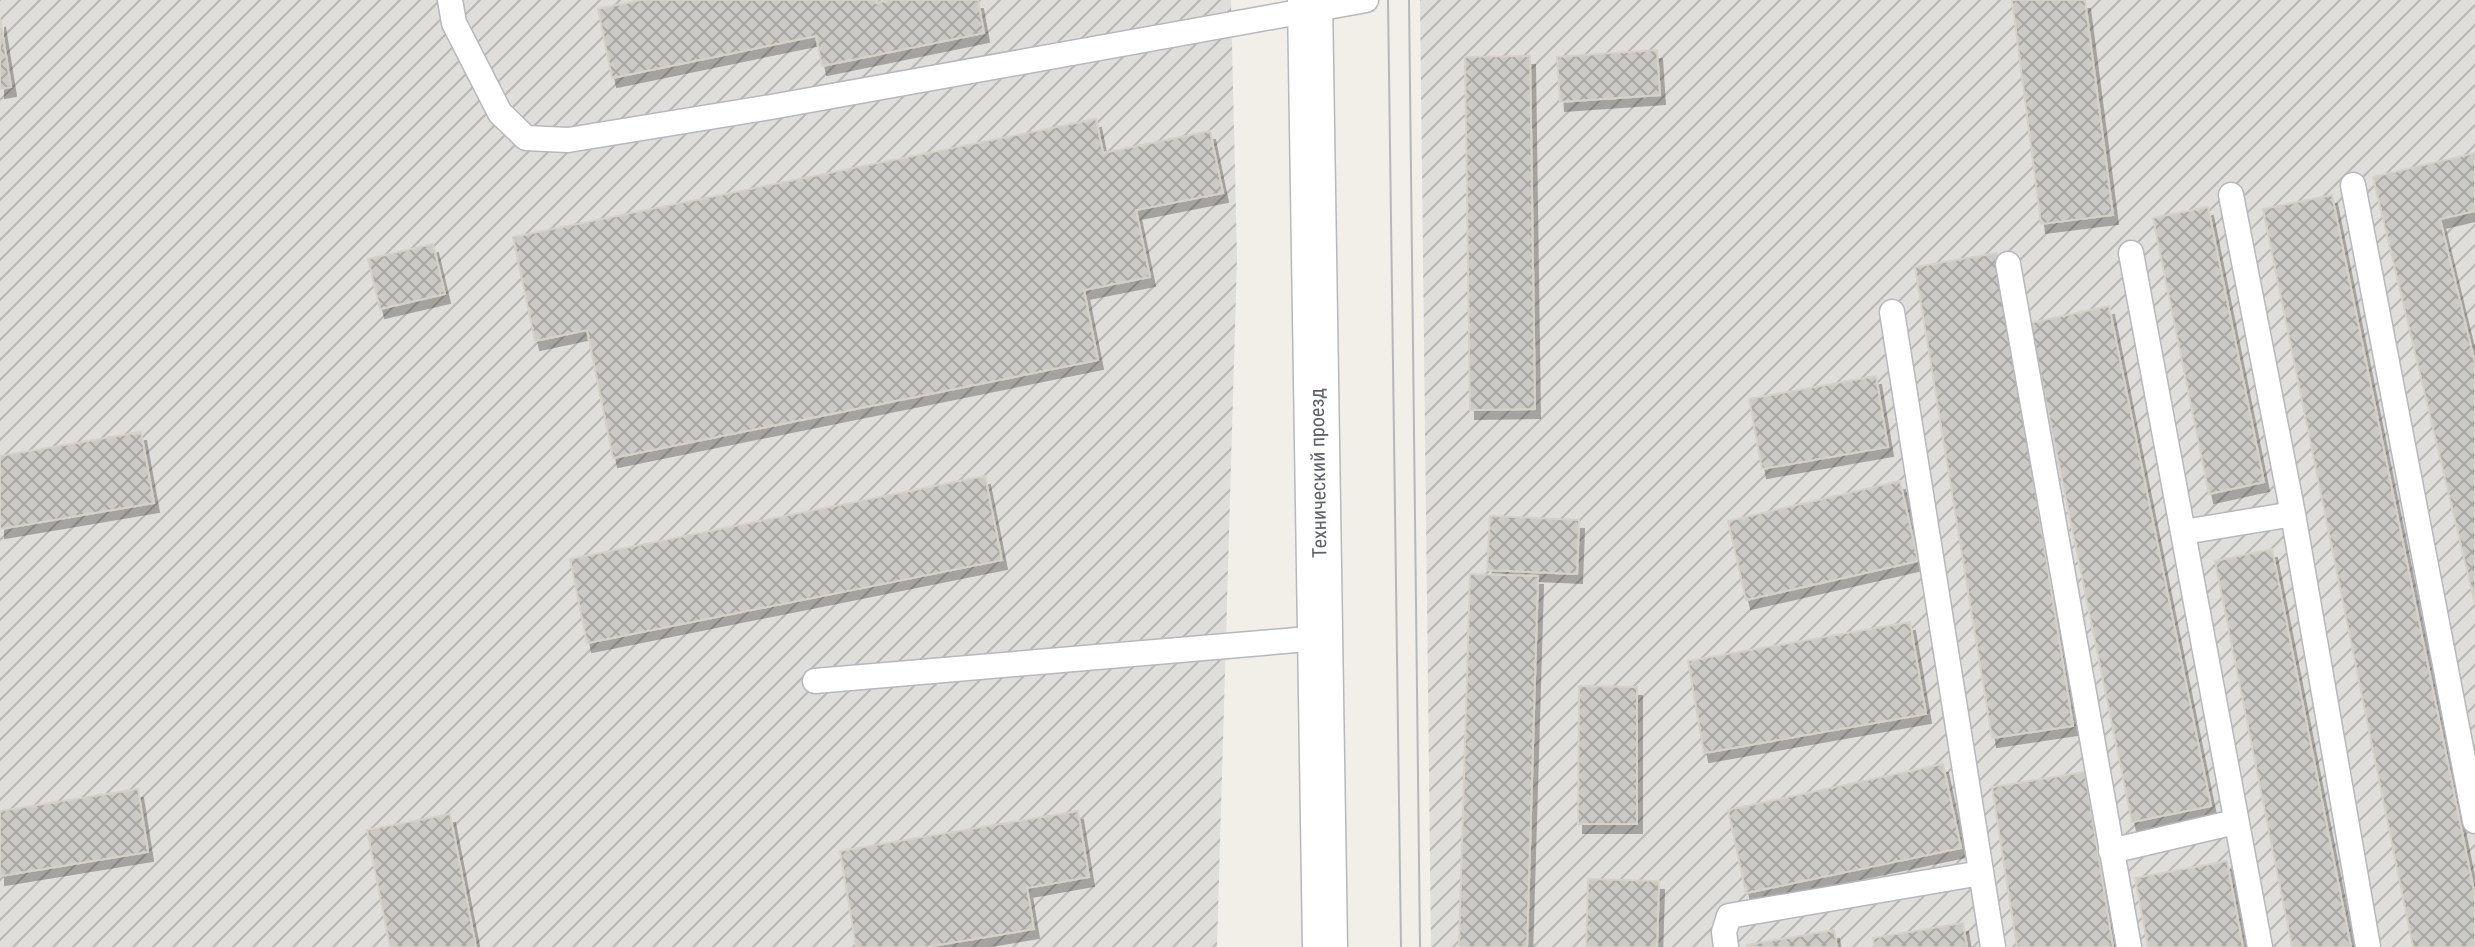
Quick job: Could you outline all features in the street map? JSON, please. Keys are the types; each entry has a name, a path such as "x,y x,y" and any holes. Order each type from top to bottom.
{"street":[{"name":"Технический проезд","path":"1310,6 1325,947"}],"lane":[{"path":"450,0 454,23 500,113 526,138 568,140 771,107 1310,6 1366,0"},
{"path":"2353,185 2475,821"},
{"path":"2231,195 2293,514 2368,947"},
{"path":"2131,253 2260,947"},
{"path":"2008,264 2129,947"},
{"path":"1892,312 1993,947"},
{"path":"2184,532 2293,514"},
{"path":"815,681 1320,638"},
{"path":"2111,851 2235,822"},
{"path":"1726,947 1724,932 1729,916 1981,873"}],"shaded area":[{"path":"0,0 1231,0 1237,258 1217,947 0,947"},
{"path":"1420,0 2475,0 2475,947 1431,947"}],"building":[{"path":"641,0 875,0 876,3 890,0 978,0 984,33 822,66 816,36 612,78 598,9"},
{"path":"2012,0 2085,0 2113,215 2041,224"},
{"path":"0,18 11,87 0,89"},
{"path":"1657,50 1660,95 1560,102 1557,57"},
{"path":"1530,56 1535,409 1470,410 1465,57"},
{"path":"1096,119 1103,153 1210,131 1223,193 1136,210 1150,277 1084,290 1098,360 613,458 587,330 535,341 513,237"},
{"path":"2475,153 2475,211 2440,219 2475,363 2475,604 2373,177"},
{"path":"2332,195 2475,896 2475,947 2413,947 2263,209"},
{"path":"2208,207 2264,482 2209,494 2153,218"},
{"path":"433,244 445,294 380,309 368,259"},
{"path":"1997,253 2073,726 1992,738 1915,267"},
{"path":"2109,306 2211,806 2132,822 2030,323"},
{"path":"1876,376 1888,447 1762,469 1749,399"},
{"path":"141,432 154,503 0,529 0,456"},
{"path":"985,476 1002,560 587,643 570,559"},
{"path":"1900,481 1918,561 1746,600 1728,521"},
{"path":"1490,516 1579,520 1577,574 1487,570"},
{"path":"2272,549 2351,947 2292,947 2215,561"},
{"path":"1470,574 1538,576 1527,947 1459,947"},
{"path":"1910,622 1926,714 1704,753 1688,661"},
{"path":"1579,686 1637,687 1637,824 1578,824"},
{"path":"1943,764 1961,848 1746,893 1728,810"},
{"path":"2085,772 2113,947 2017,947 1992,787"},
{"path":"138,789 148,852 0,876 0,811"},
{"path":"1078,811 1089,877 1027,888 1034,929 926,947 856,947 840,851"},
{"path":"450,814 476,947 390,947 367,830"},
{"path":"2227,861 2243,947 2148,947 2135,878"},
{"path":"1588,879 1659,881 1657,947 1586,947"},
{"path":"1963,923 1967,947 1874,947 1873,938"},
{"path":"1834,930 1837,947 1747,945"}],"tram line":[{"path":"1388,0 1401,947"},
{"path":"1409,0 1420,947"}]}
